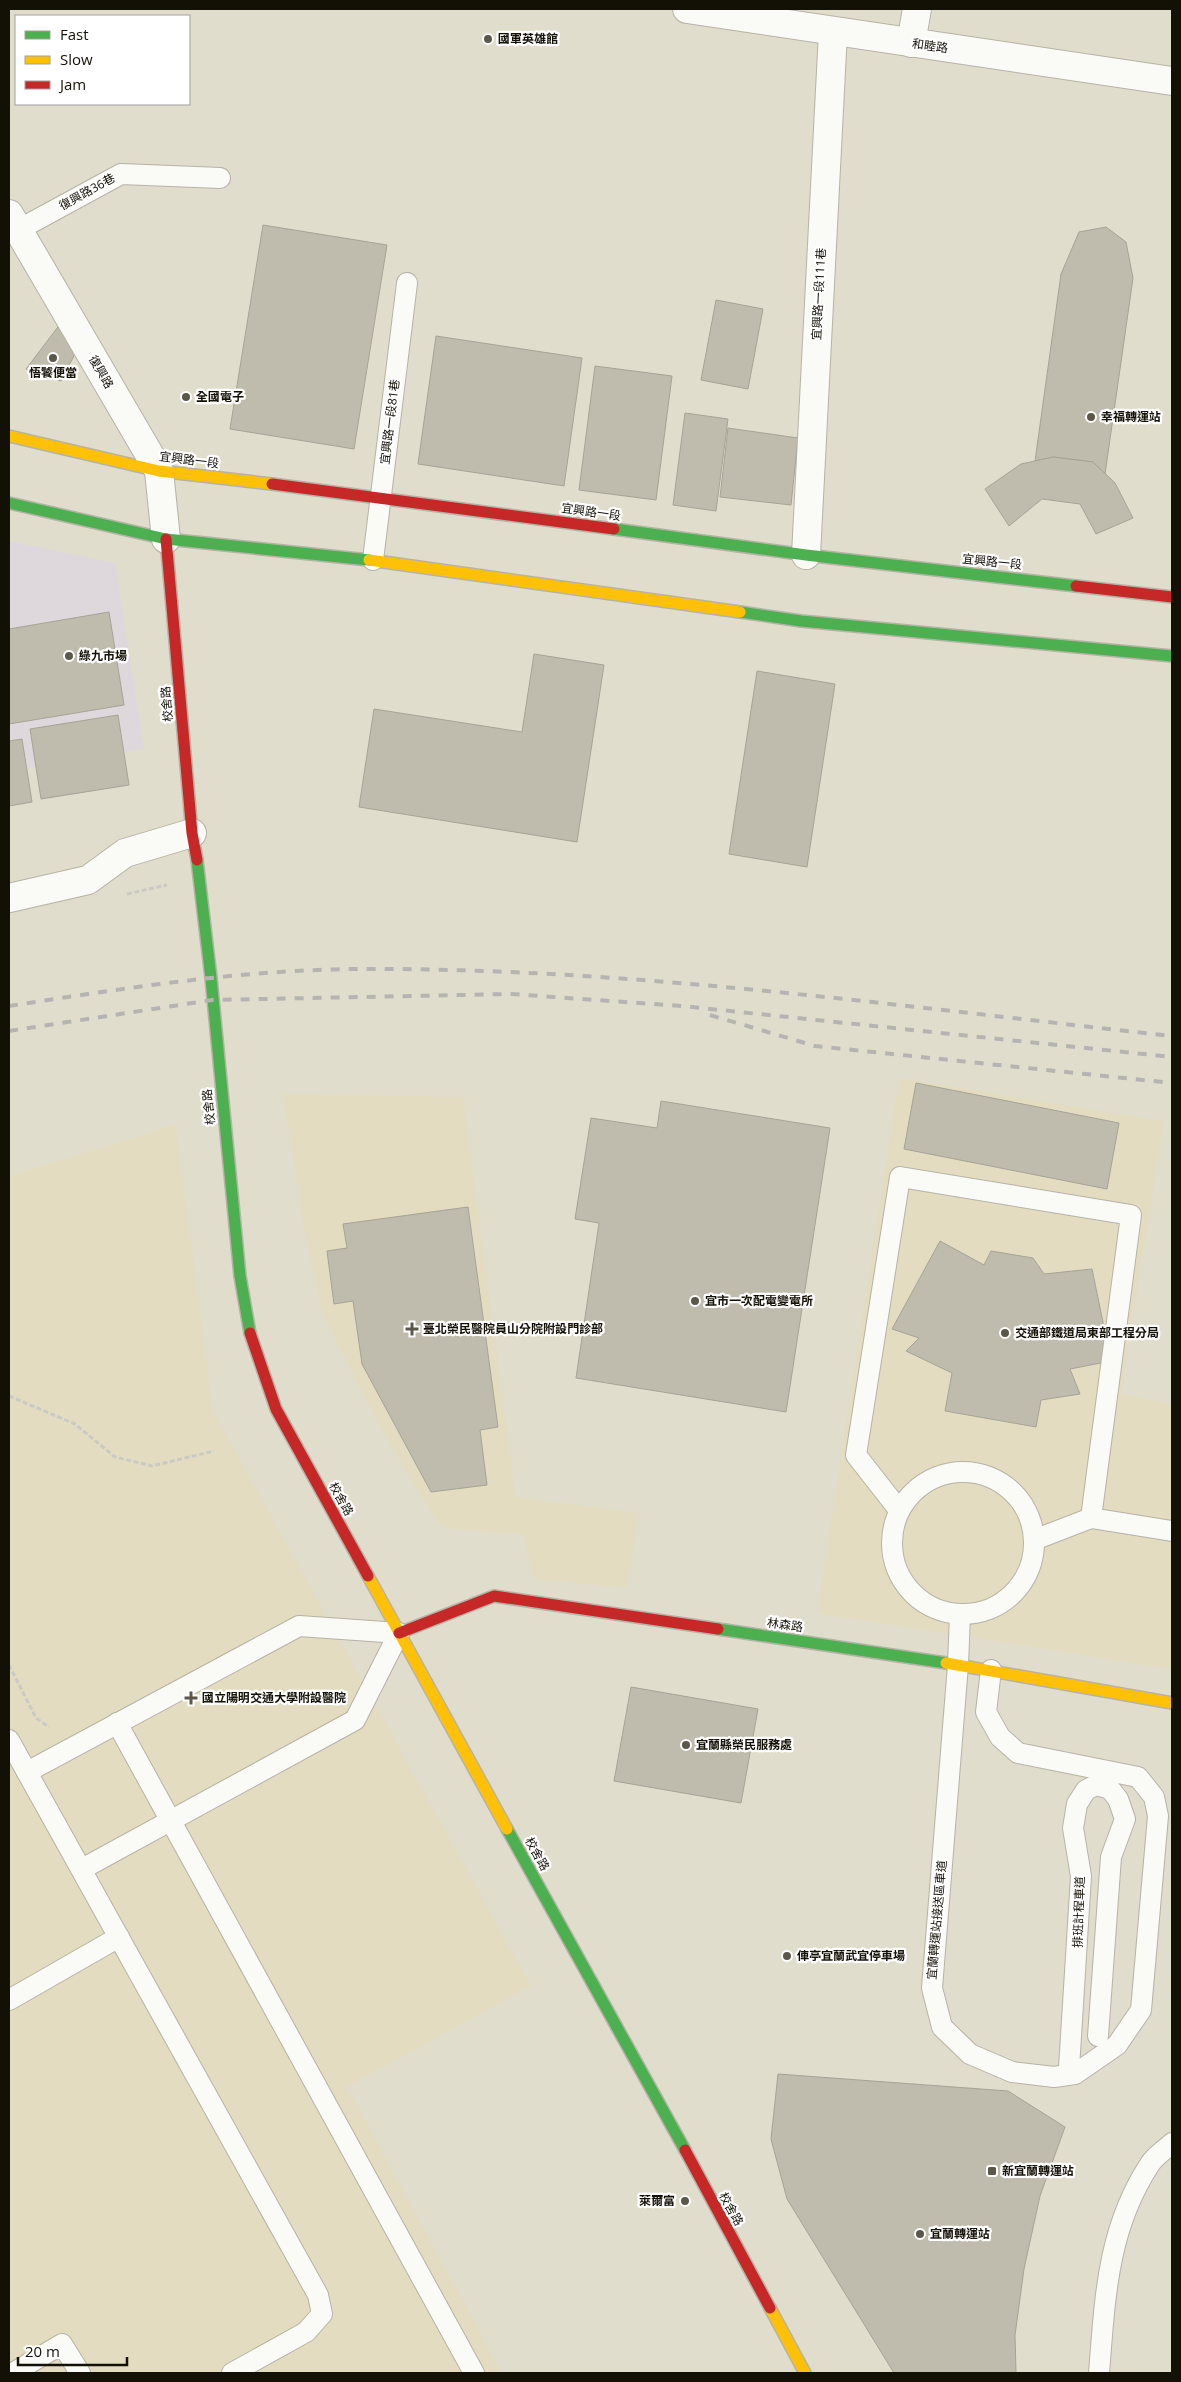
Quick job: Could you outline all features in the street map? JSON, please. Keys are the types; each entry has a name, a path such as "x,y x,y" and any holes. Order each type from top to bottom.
{"street":[{"name":"和睦路","path":"687,9 1172,81"},
{"path":"911,43 917,9"},
{"name":"宜興路一段111巷","path":"806,555 833,32"},
{"name":"復興路","path":"14,222 159,471 166,539"},
{"name":"宜興路一段","path":"9,436 159,471 381,497 806,555 1172,596"},
{"path":"9,502 166,539 372,560 801,622 1172,656"},
{"name":"校舍路","path":"166,539 192,832 210,968 240,1276 251,1338 276,1410 676,2134 805,2373"},
{"path":"9,898 88,880 125,853 192,832"},
{"name":"林森路","path":"399,1633 494,1596 991,1670 1172,1703"}],"lane":[{"name":"復興路36巷","path":"14,222 120,174 220,178"},
{"name":"宜興路一段81巷","path":"372,560 408,283"},
{"path":"899,1510 856,1456 900,1178 1131,1215 1091,1518"},
{"path":"954,1471 978,1472 1000,1481 1018,1496 1030,1517 1034,1540 1032,1563 1021,1585 1004,1602 982,1612 960,1614 936,1609 916,1597 901,1579 893,1557 892,1533 899,1510 912,1492 932,1478 954,1471"},
{"path":"1034,1540 1091,1518 1172,1531"},
{"name":"宜蘭轉運站接送區車道","path":"960,1614 958,1665 932,1988 942,2026 970,2054 1012,2072 1067,2073"},
{"path":"26,1772 299,1626 399,1633 355,1720 82,1870"},
{"path":"991,1670 986,1712 1000,1737 1018,1753 1138,1777 1154,1798 1158,1816 1141,2010 1117,2045 1067,2073"},
{"path":"117,1723 169,1821 474,2373"},
{"path":"9,1740 318,2295 322,2314 306,2332 232,2373"},
{"name":"排班計程車道","path":"1067,2073 1098,2036 1112,1996 1125,1819 1124,1801 1116,1785 1102,1769"},
{"name":"排班計程車道","path":"1067,2073 1081,1876 1073,1828 1076,1804 1086,1790 1096,1785 1110,1789 1118,1799 1125,1819"},
{"path":"9,2000 119,1937"},
{"path":"1099,2373 1106,2284 1113,2248 1130,2203 1151,2163 1172,2143"},
{"path":"13,2373 62,2344 80,2373"}],"path":[{"path":"9,1396 75,1424 114,1456 152,1466 214,1450"},
{"path":"9,1665 36,1718 78,1744"}],"shaded area":[{"name":"綠九市場","path":"9,541 115,563 144,749 9,772"},
{"path":"899,1078 1164,1121 1121,1394 1172,1403 1172,1669 817,1613"},
{"name":"臺北榮民醫院員山分院附設門診部","path":"283,1094 463,1097 516,1497 639,1513 627,1588 533,1579 524,1535 441,1527 398,1458 365,1398 321,1308 305,1234"},
{"name":"國立陽明交通大學附設醫院","path":"176,1124 213,1411 531,1986 347,2087 502,2373 9,2373 9,1177"}],"building":[{"path":"263,225 387,245 354,449 230,429"},
{"path":"1106,227 1126,242 1133,278 1105,474 1093,462 1053,457 1035,461 1061,274 1079,232"},
{"path":"716,300 763,309 748,389 701,380"},
{"name":"悟饕便當","path":"64,319 78,348 61,381 26,369"},
{"path":"436,336 582,358 564,486 418,464"},
{"path":"595,366 672,376 656,500 579,490"},
{"path":"685,413 728,419 716,511 673,505"},
{"path":"728,428 798,438 791,505 720,497"},
{"path":"1053,457 1093,462 1115,483 1133,518 1096,534 1080,504 1042,499 1009,526 985,489 1021,464"},
{"path":"109,612 124,705 9,724 9,629"},
{"path":"534,654 604,665 577,842 359,807 374,709 522,732"},
{"path":"757,671 835,684 807,867 729,854"},
{"path":"118,715 129,785 41,799 30,729"},
{"path":"22,739 32,802 9,806 9,741"},
{"path":"916,1083 1119,1123 1107,1189 904,1149"},
{"name":"宜市一次配電變電所","path":"661,1101 830,1128 786,1412 576,1378 599,1223 575,1219 591,1118 657,1128"},
{"path":"468,1207 498,1427 480,1430 487,1485 431,1492 362,1364 353,1301 334,1304 327,1251 347,1248 343,1224"},
{"name":"交通部鐵道局東部工程分局","path":"940,1241 984,1265 991,1251 1033,1258 1044,1274 1092,1269 1111,1361 1070,1369 1080,1394 1041,1400 1036,1427 945,1411 952,1373 906,1351 919,1338 892,1329"},
{"name":"宜蘭縣榮民服務處","path":"631,1687 758,1709 741,1803 614,1781"},
{"name":"宜蘭轉運站","path":"778,2074 1008,2091 1065,2127 1040,2196 1024,2269 1015,2335 1016,2373 894,2373 787,2199 771,2139"}],"railway":[{"path":"9,1006 142,986 276,972 365,969 466,970 567,975 769,991 1172,1036"},
{"path":"9,1031 212,1000 511,994 682,1006 1172,1057"},
{"path":"710,1015 815,1046 1172,1083"}],"traffic: fast":[{"path":"9,503 166,539 369,560"},
{"path":"614,529 806,555 1076,586"},
{"path":"740,612 801,621 1172,656"},
{"path":"197,860 211,978 240,1276 250,1333"},
{"path":"718,1629 946,1663"},
{"path":"507,1829 685,2150"}],"traffic: slow":[{"path":"9,436 159,471 272,484"},
{"path":"369,560 740,612"},
{"path":"368,1576 507,1829"},
{"path":"946,1663 1172,1703"},
{"path":"770,2308 805,2373"}],"traffic: jam":[{"path":"272,484 614,529"},
{"path":"166,539 192,833 197,860"},
{"path":"1076,586 1172,597"},
{"path":"250,1333 276,1409 368,1576"},
{"path":"399,1633 494,1596 718,1629"},
{"path":"685,2150 770,2308"}],"place":[{"name":"國軍英雄館","path":"488,39"},
{"name":"悟饕便當","path":"53,358"},
{"name":"全國電子","path":"186,397"},
{"name":"幸福轉運站","path":"1091,417"},
{"name":"綠九市場","path":"69,656"},
{"name":"宜市一次配電變電所","path":"695,1301"},
{"name":"臺北榮民醫院員山分院附設門診部","path":"412,1329"},
{"name":"交通部鐵道局東部工程分局","path":"1005,1333"},
{"name":"國立陽明交通大學附設醫院","path":"191,1698"},
{"name":"宜蘭縣榮民服務處","path":"686,1745"},
{"name":"俥亭宜蘭武宜停車場","path":"787,1956"},
{"name":"新宜蘭轉運站","path":"992,2171"},
{"name":"萊爾富","path":"685,2201"},
{"name":"宜蘭轉運站","path":"920,2234"}]}
